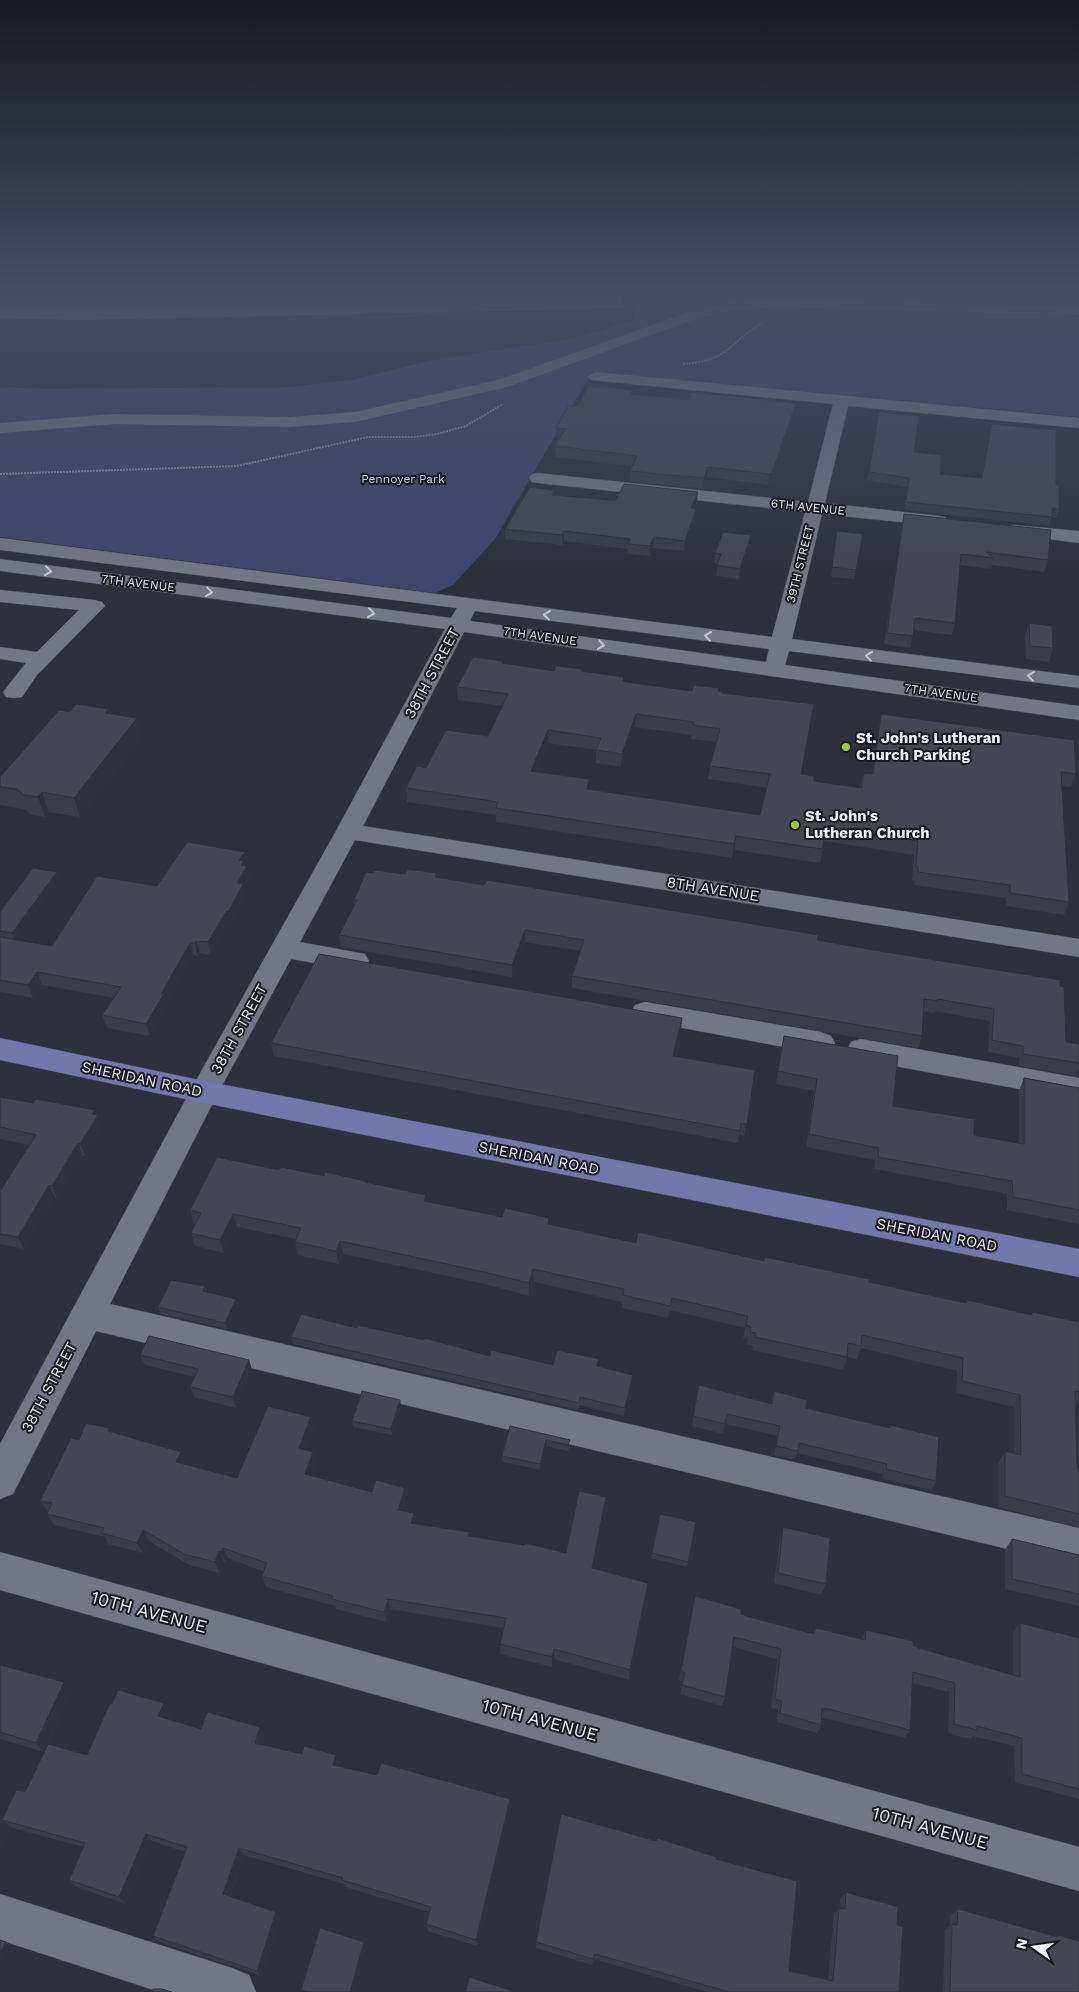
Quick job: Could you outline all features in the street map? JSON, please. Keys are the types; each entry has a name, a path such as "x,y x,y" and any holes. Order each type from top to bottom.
{"main road":[{"name":"SHERIDAN ROAD","path":"2,1054 1079,1263"}],"street":[{"path":"0,428 114,419 289,422 355,417 484,388"},
{"path":"713,388 1079,423"},
{"name":"39TH STREET","path":"774,669 842,400"},
{"name":"6TH AVENUE","path":"538,478 952,523"},
{"path":"1001,528 1079,537"},
{"name":"7TH AVENUE","path":"2,547 137,562 463,615 774,669 1079,712"},
{"path":"14,692 41,659 137,562"},
{"name":"7TH AVENUE","path":"0,565 120,581 780,645 1079,682"},
{"path":"0,596 95,606"},
{"name":"38TH STREET","path":"0,1481 204,1092 348,830 463,615"},
{"path":"0,653 41,659"},
{"name":"8TH AVENUE","path":"348,830 1079,948"},
{"path":"283,948 381,965"},
{"path":"617,1007 1079,1089"},
{"path":"87,1314 1079,1547"},
{"name":"10TH AVENUE","path":"0,1571 1079,1869"},
{"path":"0,1917 232,1992"}],"path":[{"path":"0,474 237,466 368,437 414,437 437,434 466,426 509,401"}],"green space":[{"name":"Pennoyer Park","path":"0,388 583,388 495,539 453,585 435,593 0,537"},
{"name":"Pennoyer Park","path":"765,388 1079,388 1079,417"}],"building":[{"path":"587,388 633,390 631,394 689,400 691,392 796,403 772,473 708,467 704,478 630,471 637,456 556,446 558,444 555,444 566,429 556,428 568,406 578,406"},
{"path":"879,412 919,416 914,452 941,455 940,474 982,478 992,424 1056,430 1056,485 1059,485 1059,509 1053,508 1052,517 906,502 909,478 869,472"},
{"path":"624,484 698,492 691,508 696,509 685,541 654,537 650,546 628,544 630,539 564,531 562,535 505,529 530,487 554,490 552,495 616,500"},
{"path":"904,514 1051,530 1048,560 986,552 994,558 961,554 955,623 915,618 913,636 887,633"},
{"path":"837,531 863,534 856,570 832,567"},
{"path":"723,532 751,535 740,569 717,565 721,554 715,553"},
{"path":"1029,623 1052,626 1053,648 1030,646"},
{"path":"473,657 554,671 556,666 582,669 581,671 624,677 623,681 626,682 692,691 694,685 719,688 718,691 722,693 814,704 801,774 814,776 814,781 862,788 864,773 873,774 881,714 1074,740 1076,774 1061,772 1069,902 1010,893 1010,885 918,872 918,867 916,866 918,841 826,827 822,849 736,836 734,844 496,808 498,802 406,788 417,766 426,768 446,730 488,736 508,694 457,687","holes":["636,714 694,722 693,725 720,729 710,766 770,774 760,815 587,789 589,779 531,771 548,730 601,738 596,750 622,754"]},
{"path":"76,704 108,709 105,713 137,718 74,798 42,792 38,797 24,795 17,789 0,787 0,777 59,710 70,712"},
{"path":"187,842 245,852 239,860 244,861 241,865 247,866 237,883 243,884 229,911 226,912 208,942 196,941 195,943 190,943 146,1024 102,1015 121,987 37,972 28,985 0,980 0,937 52,946 97,876 157,886"},
{"path":"33,868 57,872 12,933 0,931 0,912"},
{"path":"407,869 436,873 435,877 484,885 487,880 784,929 818,935 817,940 1060,980 1060,986 1064,987 1066,1042 1079,1044 1079,1063 1023,1054 1023,1046 992,1040 994,1009 938,999 938,1001 924,999 922,1036 572,976 584,940 525,930 512,965 339,935 357,900 354,900 366,872 373,873 374,870 405,874"},
{"path":"319,954 682,1018 673,1056 755,1070 747,1124 741,1123 740,1131 271,1043"},
{"path":"784,1036 898,1056 893,1106 974,1119 974,1135 1024,1144 1024,1078 1079,1088 1079,1210 1013,1197 1012,1181 878,1157 879,1148 809,1134 817,1079 778,1071"},
{"path":"0,1097 33,1103 36,1099 95,1110 92,1114 98,1115 80,1144 78,1143 52,1186 49,1185 18,1237 0,1234 0,1191 36,1135 0,1127"},
{"path":"217,1157 279,1170 281,1167 324,1176 325,1172 426,1195 424,1201 502,1217 505,1208 549,1218 548,1224 636,1243 638,1232 764,1261 765,1257 869,1279 869,1282 966,1303 967,1300 1032,1315 1032,1312 1079,1322 1079,1392 1075,1391 1079,1514 1005,1496 1005,1451 1021,1455 1020,1395 962,1381 963,1358 862,1335 861,1346 848,1343 847,1357 755,1337 756,1333 750,1332 751,1327 746,1325 748,1316 672,1298 670,1306 623,1295 624,1289 533,1269 529,1283 340,1241 336,1251 295,1242 301,1228 233,1214 220,1240 191,1233 201,1213 190,1210"},
{"path":"171,1280 205,1286 203,1291 236,1299 225,1323 158,1307"},
{"path":"301,1314 357,1328 358,1325 424,1340 425,1338 490,1356 491,1350 553,1365 557,1350 599,1359 597,1366 633,1375 625,1408 580,1397 579,1403 291,1337"},
{"path":"149,1336 249,1360 233,1397 190,1387 198,1369 140,1355"},
{"path":"699,1385 772,1404 774,1391 807,1400 806,1408 890,1428 890,1425 939,1437 936,1481 886,1469 887,1464 799,1443 798,1451 776,1446 780,1426 727,1414 725,1424 693,1416"},
{"path":"362,1391 400,1400 391,1429 352,1421"},
{"path":"268,1406 311,1417 299,1448 313,1452 305,1474 372,1492 376,1480 405,1488 398,1510 414,1513 411,1523 469,1532 468,1536 524,1545 525,1543 566,1553 579,1491 606,1497 592,1568 648,1583 630,1670 554,1649 552,1657 500,1644 506,1618 388,1599 384,1612 332,1599 333,1596 262,1576 267,1563 223,1548 221,1552 219,1551 215,1562 184,1554 143,1530 137,1543 102,1533 104,1528 47,1514 52,1503 40,1501 71,1438 79,1440 86,1423 109,1428 108,1431 181,1452 176,1462 237,1478"},
{"path":"510,1426 570,1440 568,1445 546,1440 540,1464 502,1456"},
{"path":"660,1514 696,1522 688,1562 652,1553"},
{"path":"783,1527 830,1538 826,1584 778,1573"},
{"path":"1012,1539 1079,1555 1079,1594 1012,1579"},
{"path":"695,1596 741,1609 741,1614 749,1617 814,1634 816,1628 865,1640 866,1630 913,1641 913,1646 1020,1677 1020,1623 1079,1638 1079,1789 1022,1774 1022,1738 977,1726 977,1730 954,1724 955,1683 913,1672 910,1730 828,1709 822,1709 821,1725 780,1713 782,1701 775,1699 781,1649 734,1637 725,1697 682,1685 685,1673 681,1671"},
{"path":"0,1665 64,1682 36,1743 0,1732"},
{"path":"118,1690 164,1703 158,1716 201,1729 207,1712 260,1727 255,1743 302,1754 304,1746 336,1755 333,1765 377,1775 381,1763 510,1799 476,1940 426,1924 431,1907 342,1880 343,1878 239,1848 223,1894 276,1912 257,1971 153,1936 187,1847 146,1834 119,1897 69,1880 85,1843 2,1820 16,1790 25,1792 48,1744 87,1755 110,1703 112,1704"},
{"path":"561,1814 656,1841 657,1838 716,1857 716,1859 797,1881 789,1971 833,1981 839,1908 845,1909 846,1892 898,1907 897,1925 903,1927 899,1992 729,1992 595,1954 593,1959 536,1942"},
{"path":"958,1909 1058,1937 1057,1935 1079,1941 1079,1992 950,1992 952,1924 957,1925"},
{"path":"320,1928 364,1942 350,1992 306,1992 301,1990"},
{"path":"0,1940 6,1942 0,1954"},
{"path":"469,1977 516,1992 466,1992"},
{"path":"153,1989 162,1989 172,1992 152,1992"}],"place":[{"name":"St. John's Lutheran Church Parking","path":"846,747"},
{"name":"St. John's Lutheran Church","path":"795,825"}]}
